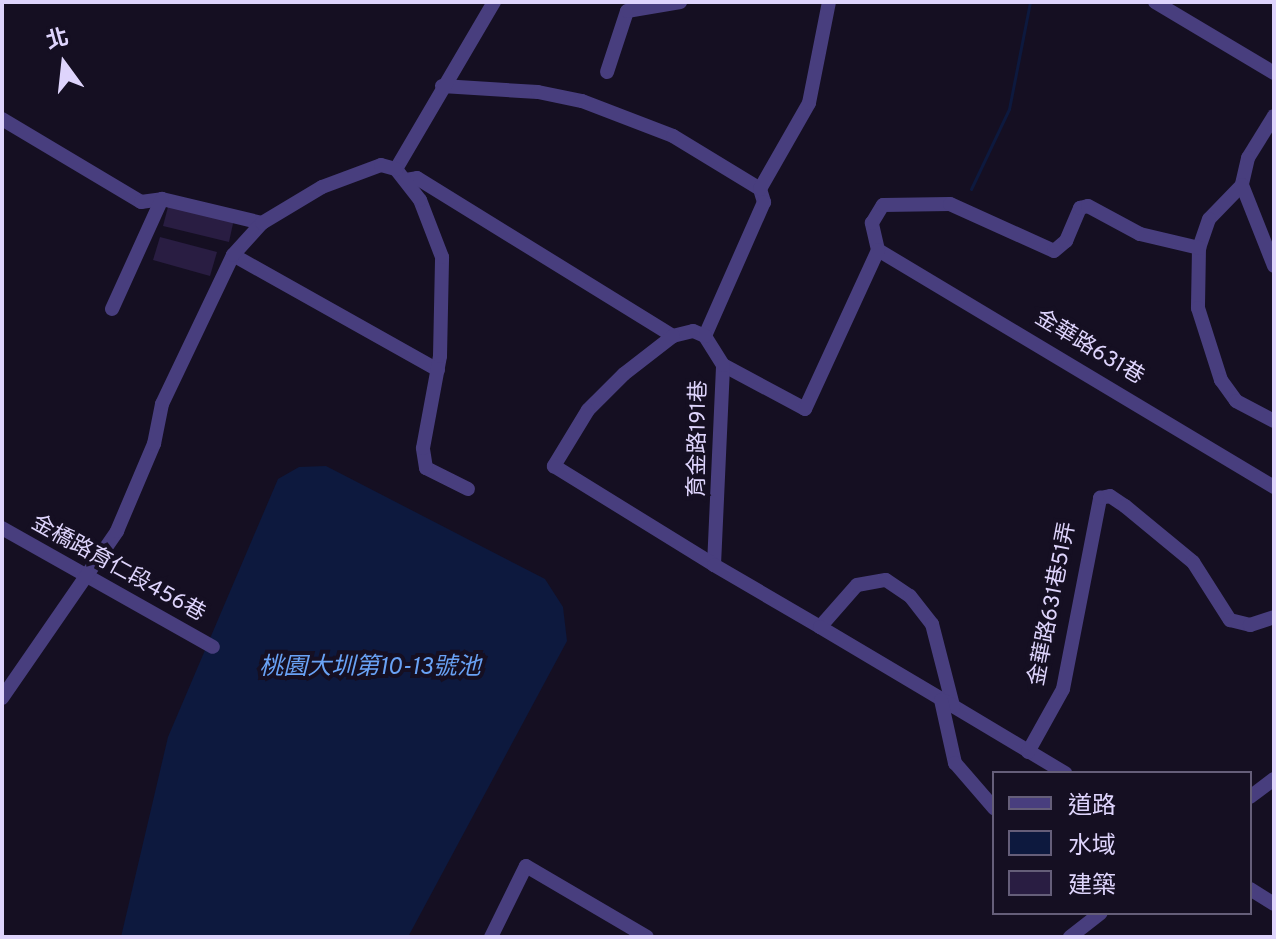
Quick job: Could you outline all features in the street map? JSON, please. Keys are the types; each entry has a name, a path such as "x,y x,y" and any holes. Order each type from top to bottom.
{"street":[{"path":"401,174 442,86 494,2"},
{"path":"607,72 627,11 680,2"},
{"path":"760,189 809,103 829,2"},
{"path":"1155,2 1274,73"},
{"path":"442,86 538,92 582,101 673,136 760,189 764,202 705,336 693,331 673,336 588,410 554,466 714,565 1061,771"},
{"path":"1274,116 1248,158 1242,185 1209,219 1199,248 1198,308 1211,363 1236,401 1274,421"},
{"path":"2,119 141,202 162,199 262,223"},
{"path":"2,698 117,531 154,444 162,404 233,255 262,223 322,187 381,165 417,178 673,336"},
{"path":"401,174 434,226 442,257 438,370 423,448 426,468 468,489"},
{"path":"1242,185 1274,266"},
{"path":"112,309 162,199"},
{"path":"723,365 805,409 878,250 872,223 883,205 950,204 1054,251 1066,241 1080,208 1088,206 1140,234 1199,248"},
{"name":"金華路631巷","path":"878,250 1274,487"},
{"path":"233,255 438,370"},
{"name":"育金路191巷","path":"705,336 723,365 714,565"},
{"name":"金華路631巷51弄","path":"1028,752 1063,689 1100,498 1110,496 1125,506 1193,562 1230,620 1250,625 1274,617"},
{"name":"金橋路育仁段456巷","path":"2,528 83,577 213,647"},
{"path":"820,627 857,585 874,580 895,586 910,596 932,624 955,763 992,806"},
{"path":"1252,796 1274,779"},
{"path":"491,937 526,866 647,937"},
{"path":"1252,890 1274,904"},
{"path":"1070,937 1098,915"}],"water":[{"name":"桃園大圳第10-13號池","path":"326,466 545,579 563,607 567,641 408,937 121,937 168,737 278,479 299,467"}],"building":[{"path":"169,203 234,219 229,242 163,226"},
{"path":"160,237 217,252 210,276 153,260"}],"waterway":[{"path":"971,189 1009,109 1030,2"}]}
